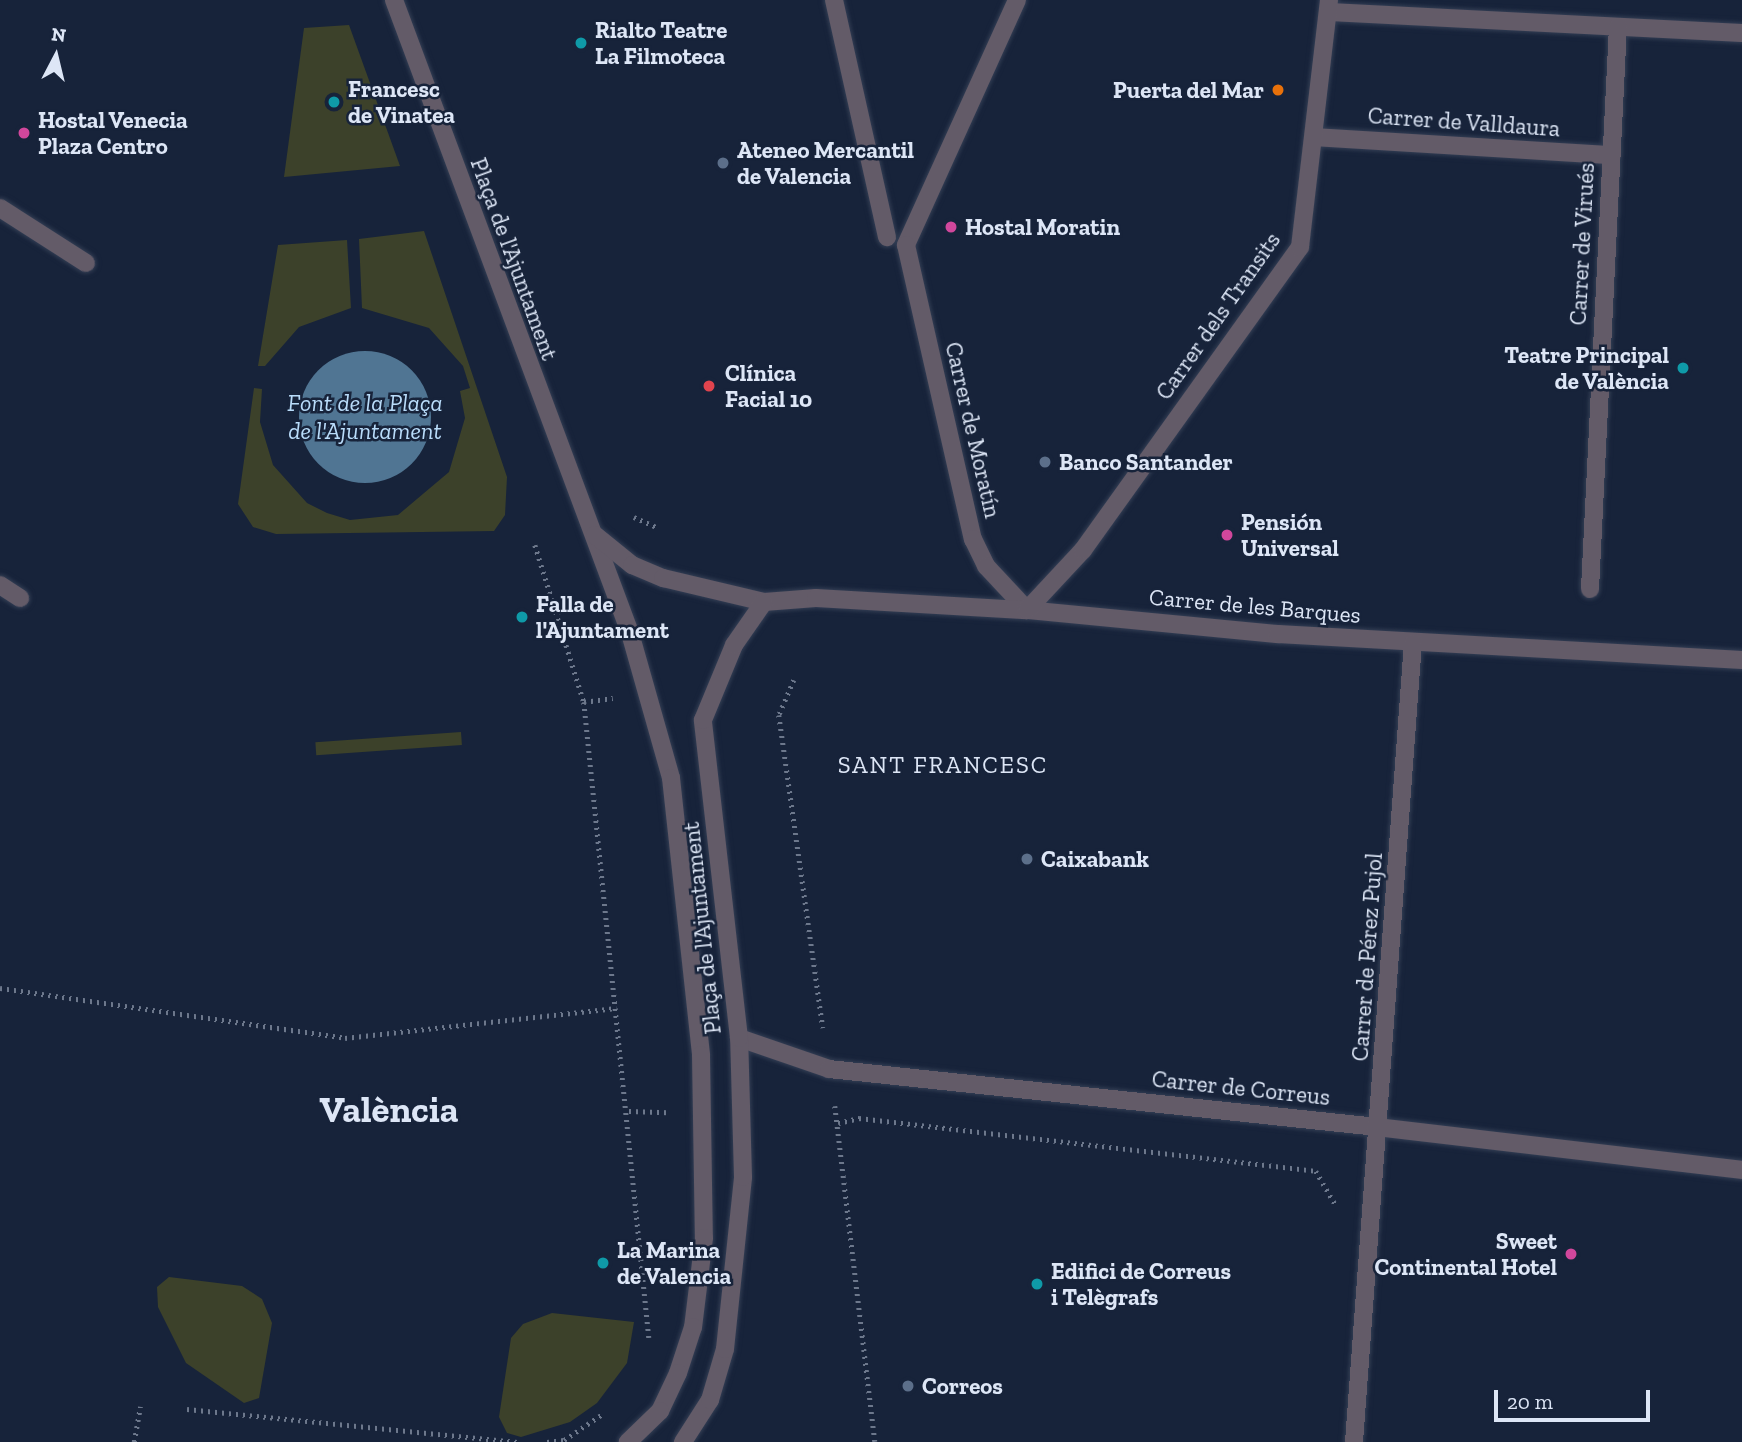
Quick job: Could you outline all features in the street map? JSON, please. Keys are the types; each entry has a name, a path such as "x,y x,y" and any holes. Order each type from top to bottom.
{"street":[{"name":"Plaça de l'Ajuntament","path":"394,0 650,692 671,778 705,1114 704,1238 693,1327 660,1411 628,1442"},
{"path":"834,0 887,237"},
{"name":"Carrer de Moratín","path":"1017,0 906,245 973,539 986,565 1027,610"},
{"path":"1329,6 1618,27 1742,33"},
{"name":"Carrer dels Transits","path":"1027,610 1083,550 1300,247 1329,6"},
{"name":"Carrer de Virués","path":"1590,589 1618,27"},
{"name":"Carrer de Valldaura","path":"1314,137 1611,155"},
{"path":"0,208 86,263"},
{"path":"592,533 652,574 764,602"},
{"path":"0,585 20,598"},
{"name":"Carrer de les Barques","path":"764,602 816,598 1027,610 1413,643 1742,660"},
{"name":"Plaça de l'Ajuntament","path":"683,1442 710,1399 736,1284 743,1177 739,1038 703,720 734,645 764,602"},
{"name":"Carrer de Pérez Pujol","path":"1354,1442 1413,643"},
{"name":"Carrer de Correus","path":"739,1038 829,1069 1377,1127 1742,1170"}],"path":[{"path":"535,545 584,702 650,1306 649,1352"},
{"path":"794,680 779,715 838,1123 875,1442"},
{"path":"0,988 345,1038 616,1008"},
{"path":"629,1111 674,1112"},
{"path":"838,1123 859,1118 1316,1171 1337,1207"},
{"path":"134,1442 140,1407"},
{"path":"187,1409 517,1442"},
{"path":"547,1442 565,1441 610,1409"}],"green space":[{"path":"349,25 400,166 284,177 304,28"},
{"path":"424,231 507,477 505,515 494,531 276,534 253,527 238,504 254,388 262,389 260,422 273,465 307,503 327,513 350,520 398,515 449,472 465,418 460,391 470,388 463,366 429,328 362,308 359,239"},
{"path":"347,240 351,308 299,327 265,366 258,366 278,245"},
{"path":"461,732 462,745 316,755 315,742"},
{"path":"169,1277 242,1286 262,1299 272,1323 259,1398 244,1403 186,1363 158,1307 157,1287"},
{"path":"552,1313 634,1322 627,1363 597,1403 570,1422 521,1437 507,1433 499,1417 511,1338 523,1324"}],"water":[{"name":"Font de la Plaça de l'Ajuntament","path":"365,351 390,356 412,370 426,392 431,417 426,442 412,464 390,478 365,483 340,478 318,464 304,442 299,417 304,392 318,370 340,356"}],"place":[{"name":"Rialto Teatre La Filmoteca","path":"581,43"},
{"name":"Puerta del Mar","path":"1278,90"},
{"name":"Francesc de Vinatea","path":"334,102"},
{"name":"Hostal Venecia Plaza Centro","path":"24,133"},
{"name":"Ateneo Mercantil de Valencia","path":"723,163"},
{"name":"Hostal Moratin","path":"951,227"},
{"name":"Teatre Principal de València","path":"1683,368"},
{"name":"Clínica Facial 10","path":"709,386"},
{"name":"Banco Santander","path":"1045,462"},
{"name":"Pensión Universal","path":"1227,535"},
{"name":"Falla de l'Ajuntament","path":"522,617"},
{"name":"Caixabank","path":"1027,859"},
{"name":"Sweet Continental Hotel","path":"1571,1254"},
{"name":"La Marina de Valencia","path":"603,1263"},
{"name":"Edifici de Correus i Telègrafs","path":"1037,1284"},
{"name":"Correos","path":"908,1386"}],"district":[{"name":"SANT FRANCESC","path":"943,765"},
{"name":"València","path":"389,1109"}]}
